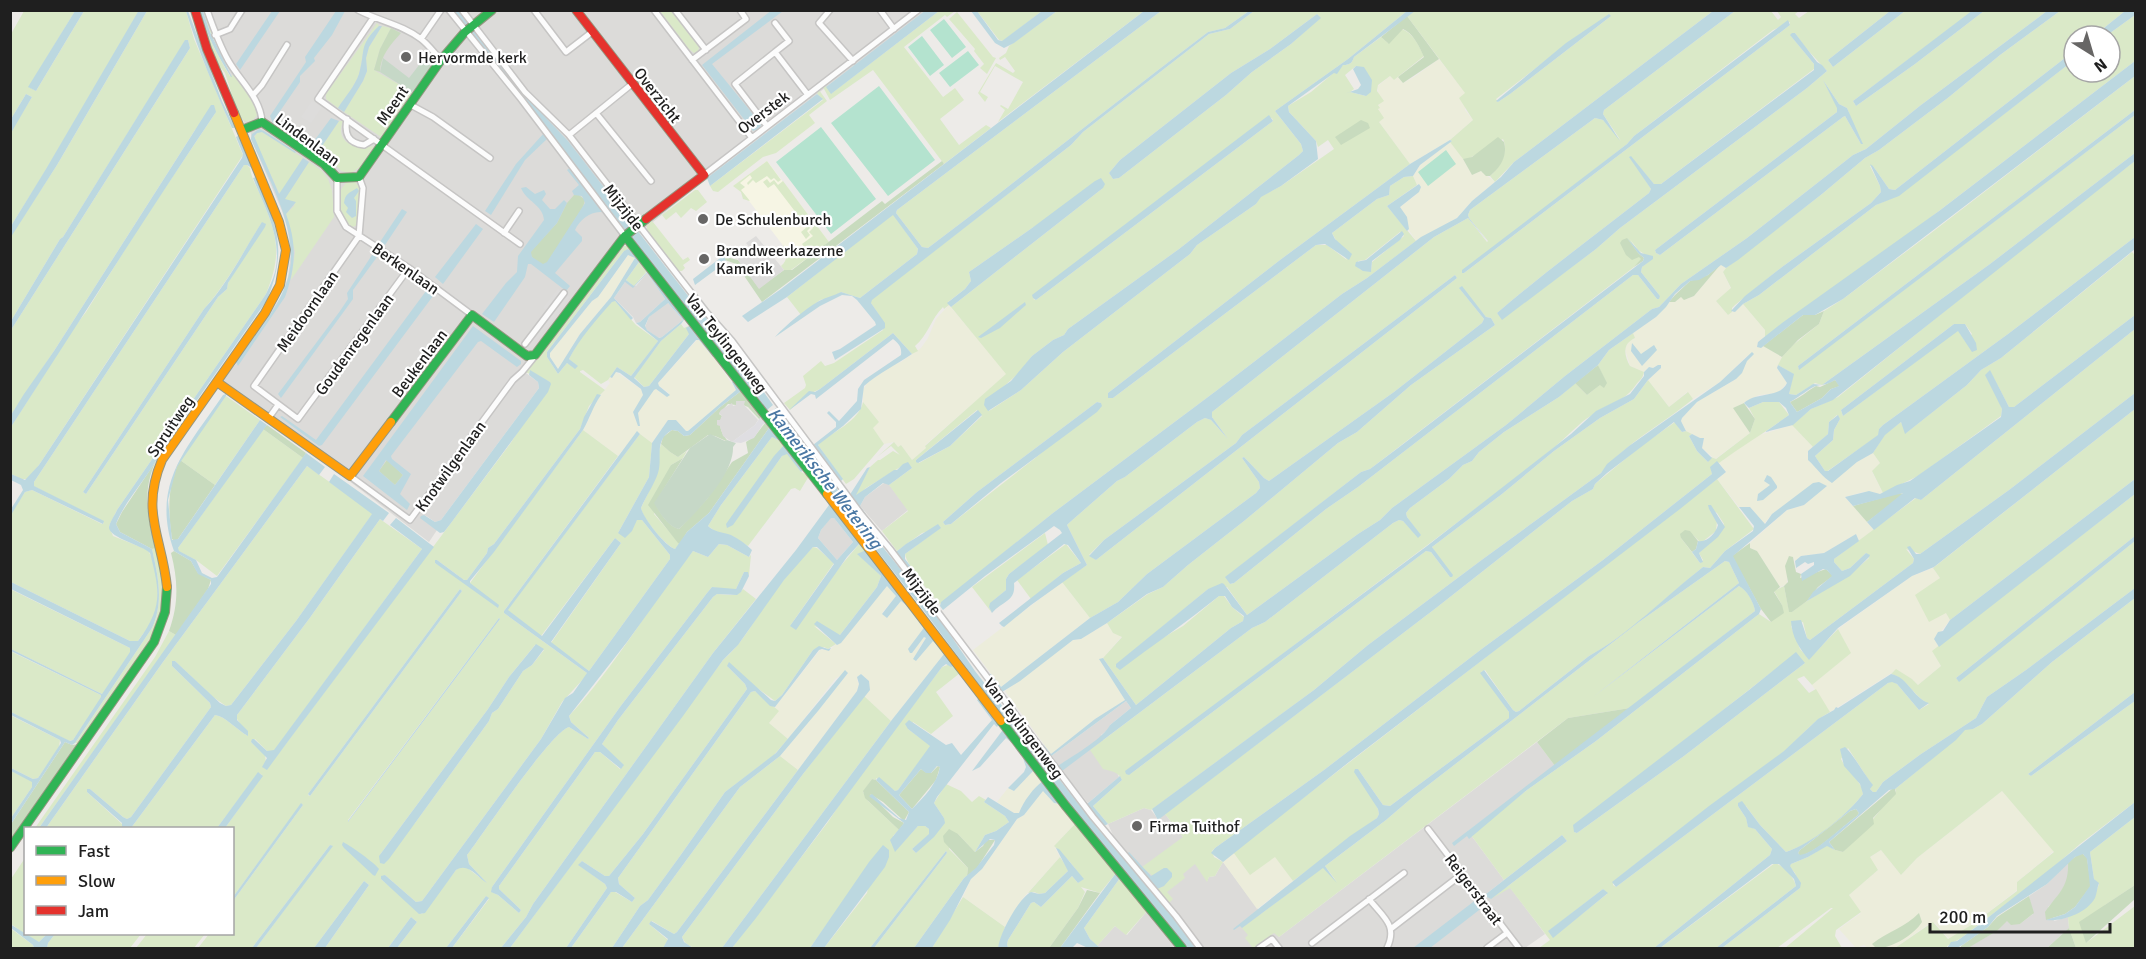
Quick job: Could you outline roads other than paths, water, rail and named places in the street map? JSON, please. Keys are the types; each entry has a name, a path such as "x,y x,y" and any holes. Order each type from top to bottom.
{"street":[{"name":"Spruitweg","path":"25,827 154,642 162,623 167,592 165,572 152,517 154,480 162,460 265,313 280,285 286,250 279,222 207,49 195,10"},
{"name":"Lindenlaan","path":"207,10 215,35 237,74 262,111 262,122"},
{"path":"215,35 230,28 242,10"},
{"path":"358,10 373,18 387,21 421,39 441,60"},
{"path":"421,39 441,10"},
{"name":"Van Teylingenweg","path":"449,10 469,28 626,236 890,575 1065,805 1182,948"},
{"name":"Mijzijde","path":"462,10 469,28 525,92 568,135 707,313 732,340 861,514 1093,817 1200,948"},
{"name":"Meent","path":"359,177 441,60 469,28 492,10"},
{"path":"534,10 566,52 592,32"},
{"name":"Overzicht","path":"576,10 704,175"},
{"path":"654,10 752,138"},
{"path":"675,10 706,50"},
{"path":"692,60 746,19 740,10"},
{"path":"830,10 819,23 853,61"},
{"path":"880,10 894,30"},
{"name":"Overstek","path":"626,236 918,10"},
{"path":"373,18 318,99 520,244"},
{"path":"767,126 735,84 789,41 775,22"},
{"path":"253,95 262,85 286,45"},
{"path":"776,52 808,95"},
{"path":"568,135 632,84"},
{"path":"409,104 433,117 490,158"},
{"path":"596,113 651,181"},
{"path":"347,119 345,130 353,142 364,145 374,139"},
{"name":"Lindenlaan","path":"242,130 262,122"},
{"name":"Lindenlaan","path":"262,122 324,164 337,178 338,216 346,227 359,236"},
{"name":"Lindenlaan","path":"337,178 359,177"},
{"name":"Berkenlaan","path":"359,177 363,188 359,236 409,268 472,315"},
{"path":"504,233 519,212"},
{"name":"Meidoornlaan","path":"278,405 254,386 359,236"},
{"path":"472,315 527,356 535,355 626,236"},
{"name":"Goudenregenlaan","path":"278,405 298,419 409,268"},
{"path":"525,344 564,293"},
{"path":"548,313 561,322"},
{"name":"Beukenlaan","path":"350,476 472,315"},
{"name":"Knotwilgenlaan","path":"350,476 410,520 513,380 535,355"},
{"path":"217,382 350,476"},
{"path":"268,419 278,405"},
{"name":"Spruitweg","path":"10,848 24,828"},
{"name":"Reigerstraat","path":"1428,829 1519,948"},
{"path":"1312,943 1404,873"},
{"path":"1392,928 1462,874"},
{"path":"1370,899 1392,928 1387,948"},
{"path":"1487,948 1507,933"},
{"path":"1259,948 1272,939 1279,948"}],"water":[{"path":"139,10 147,11 57,165 11,237 11,226"},
{"path":"772,10 783,11 712,64 761,124 760,128 753,131 702,65"},
{"path":"926,10 939,11 831,94 826,87"},
{"path":"1973,10 1984,11 1856,106 1853,101"},
{"path":"75,11 84,11 36,91 28,87"},
{"path":"186,11 188,11 222,101 235,128 232,128 213,85"},
{"path":"200,11 203,11 210,32 232,77 213,45"},
{"path":"272,11 280,11 240,70 236,64"},
{"path":"336,11 345,11 332,35 314,58 315,61 300,76 300,82 274,120 311,145 331,118 339,121 318,152 273,123 270,116"},
{"path":"454,11 458,11 525,96 568,141 696,306 736,353 773,405 767,410 744,381"},
{"path":"971,11 977,11 998,40 1002,41 1042,11 1057,11 1004,48 995,43"},
{"path":"1144,11 1161,11 897,210 896,213 922,247 928,248 1208,32 1225,28 1249,11 1254,11 1230,29 1209,34 872,300 871,303 885,323 885,328 835,360 832,352 876,325 852,296 842,295 820,306 775,337 807,309 822,300 841,292 860,298 917,254 918,249 893,215 787,297 748,322 742,316 781,289"},
{"path":"1407,11 1415,11 1354,57 1350,63 1343,65 1337,74 1334,73 1288,106 1289,112 1316,141 1318,159 1281,186 1261,197 1256,204 1197,245 1190,254 1063,352 1021,390 988,411 984,405 985,399 1011,381 1032,356 1053,340 1064,335 1068,329 1179,249 1299,155 1303,151 1301,144 1275,111 1348,59"},
{"path":"1713,11 1735,11 1604,110 1603,114 1620,141 1603,120 1595,118 1470,210 1469,218 1488,242 1468,218 1434,237 1212,412 1212,417 1228,439 1211,420 1205,418 1197,422 1117,481 1069,523 1067,525 1087,565 1004,627 999,623 1063,573 1081,563 1068,545 1064,544 1014,583 1011,597 992,613 990,603 1006,590 1006,579 1009,574 1062,533 1054,526 943,610 940,606 941,602 1053,513 1342,294 1421,237 1457,218 1514,162"},
{"path":"1890,11 1905,11 1833,67 1828,60"},
{"path":"2047,11 2060,11 1879,150 1865,158 1738,260 1726,268 1721,265 1699,280 1690,281 1675,294 1656,317 1609,350 1598,365 1559,397 1504,432 1479,452 1472,461 1463,465 1449,479 1410,508 1406,513 1407,517 1421,535 1418,538 1403,521 1393,523 1265,622 1252,628 1062,771 1058,766 1094,741 1131,708 1126,701 1050,757 1043,744 1051,754 1095,719 1125,700 1099,659 1103,658 1136,705 1231,628 1243,621 1244,616 1232,607 1225,596 1219,596 1120,670 1116,667 1116,664 1208,589 1224,584 1247,615 1380,520 1392,508 1506,425 1565,376 1652,309 1659,307 1681,284 1747,238 1853,155 1866,149"},
{"path":"2125,11 2135,11 2135,15 2122,24 2109,24"},
{"path":"1317,14 1321,18 1291,44 1252,72 1119,178 1113,179 1109,173 1120,160 1231,73 1270,49"},
{"path":"1609,14 1611,16 1510,94 1496,101 1566,43"},
{"path":"1788,20 1790,25 1462,273 1462,270 1627,144 1634,136"},
{"path":"379,26 382,26 369,47 366,58 367,71 363,81 344,112 338,108 357,78 365,44"},
{"path":"1795,33 1817,62 1827,71 1502,320 1497,313 1649,193 1651,189 1629,157 1631,156 1654,184 1661,184 1814,70 1814,64 1790,35"},
{"path":"185,40 188,40 190,48 11,330 11,321 60,239"},
{"path":"2062,60 2062,69 1899,196 1876,205 1759,295 1743,304 1735,312 1731,311 1745,296 1782,267 1871,203 1881,192 1870,164 1889,189 1895,190"},
{"path":"2135,61 2135,76 1843,299 1815,315 1803,315 1761,348 1757,347 1758,342 1782,323 1939,211 2105,84 2122,84 2122,71"},
{"path":"1356,66 1364,67 1372,80 1371,92 1366,96 1350,92 1344,94 1358,89 1361,85 1353,69"},
{"path":"1823,80 1839,104 1847,108 1863,144 1845,116 1843,117 1660,255 1656,253 1655,250 1837,112"},
{"path":"26,94 32,97 11,133 11,119"},
{"path":"817,94 823,99 710,186 707,178"},
{"path":"211,105 214,105 216,112 11,427 11,415 24,394 54,351"},
{"path":"2135,110 2135,115 1799,370 1798,366"},
{"path":"1269,115 1273,121 1036,300 1033,298 1032,295"},
{"path":"259,129 296,152 262,132 254,136 279,194 303,158 309,162 285,199 296,202 286,214 292,235 294,255 285,297 238,366 236,362 264,324 282,294 290,266 291,247 288,229 275,191 251,139 252,134"},
{"path":"544,133 548,138 525,160 491,215 485,211 516,164"},
{"path":"238,136 252,168 244,165 34,482 34,486 104,521 103,524 32,490 25,492 11,515 11,509 23,490 21,485 11,480 11,474 25,480 39,465 242,158 243,154 236,137"},
{"path":"1450,140 1452,141 1420,165 1413,176 1404,177 1390,186 1389,195 1377,199 1332,233 1335,239 1352,254 1349,260 1325,244 1316,245 1113,398 1108,398 1108,393 1280,260 1410,164"},
{"path":"2135,153 2135,161 1833,400 1811,409 1793,425 1765,432 1789,415 1786,408 1779,402 1763,402 1749,408 1744,403 1783,388 1787,383 1777,368 1778,365 1794,374 1789,394 1796,395 1813,384 1822,385 1990,264","holes":["1835,380 1839,386 1797,412 1790,402 1814,387"]},
{"path":"571,167 606,213 596,212 588,216 575,230 582,237 582,241 555,273 570,286 566,291 528,264 525,277 494,322 482,314 517,272 518,256 544,220 541,210 521,188 526,187 535,194 544,190 546,194 542,200 550,209 555,209 564,200 567,203 557,223 531,252 532,257 543,264 547,262 585,203 582,196 574,195 572,191 579,185 567,170"},
{"path":"256,177 270,210 277,238 278,251 277,266 267,300 162,450 125,506 116,524 120,532 152,549 158,579 159,599 156,618 152,628 75,743 72,745 65,742 11,824 11,818 32,787 32,782 11,771 11,768 33,779 38,778 61,743 60,740 11,715 11,712 70,741 73,740 101,695 11,649 102,694 130,652 130,648 11,589 11,582 130,641 138,641 146,629 152,618 157,599 156,578 150,553 115,535 109,526 117,510 266,294 272,281 277,248 272,224 253,178"},
{"path":"1101,178 1105,184 1103,188 951,307 947,303 965,289 971,281 969,272"},
{"path":"1419,184 1421,187 1419,192 1400,207 1407,217 1409,229 1407,231 1387,206"},
{"path":"357,188 359,191 354,198 356,216 352,218 346,212 348,208 344,203 346,196"},
{"path":"402,209 407,212 385,245 380,242"},
{"path":"262,222 266,224 265,227 228,283 227,289 218,297 86,494 83,492 204,309 228,278"},
{"path":"476,224 483,229 443,284 435,277"},
{"path":"1402,231 1404,234 1400,240 1372,261 1371,272 1363,271 1355,266 1356,262 1366,260"},
{"path":"2135,237 2135,249 2001,358 1981,370 1967,385 1905,434 1901,422 1885,435 1873,453 1857,462 1832,483 1808,460 1808,451 1828,434 1829,422 1838,415 1840,419 1834,430 1833,440 1815,456 1825,471 1828,471 1878,435 1883,425 2008,334"},
{"path":"1627,238 1641,253 1653,256 1653,259 1642,267 1641,272 1660,296 1659,299 1638,275 1633,275 1230,584 1225,577 1643,261 1644,258"},
{"path":"628,249 637,256 686,317 681,324 661,341 634,378 644,387 649,386 689,334 686,328 691,325 715,356 713,357 699,340 696,340 658,383 670,395 667,397 656,389 654,390 638,413 640,426 633,412 643,395 641,389 620,373 616,372 612,378 610,377 617,367 631,376 658,341 636,323 665,299 647,273 633,288 625,282 614,298 633,318 631,320 615,301 612,302 573,351 569,359 578,366 575,369 567,363 558,374 547,357 547,352 624,251","holes":["628,255 635,258 611,297 580,334 558,369 550,353 592,301 598,297","639,262 647,272 634,286 626,280","668,303 683,320 659,338 645,326 649,317"]},
{"path":"372,255 377,257 353,290 353,299 281,398 278,394 340,311 348,299 347,293"},
{"path":"724,255 726,262 695,285 693,279"},
{"path":"1455,275 1457,278 1096,560 1089,556 1104,540 1236,443 1242,435"},
{"path":"1462,286 1495,325 1411,385 1357,432 1338,443 1163,587 1147,594 1081,639 1073,640 1002,692 989,675 991,674 1001,687 1090,618 1118,602 1147,574 1256,493 1260,488 1259,482 1242,458 1244,457 1269,481 1394,392 1482,323 1484,319 1459,288"},
{"path":"426,291 433,296 322,445 319,446 280,417 282,416 316,440"},
{"path":"1025,302 1026,305 1000,328 981,338 978,337"},
{"path":"2135,315 2135,329 1921,500 1915,498 1874,530 1867,522 1903,493 1853,506 1845,497 1869,491 1880,494 1910,481 2001,417 2002,409 1985,375 1990,370 2009,407 2014,407"},
{"path":"1954,324 1965,324 1976,343 1977,350 1972,352 1958,331 1843,416 1841,410"},
{"path":"473,326 521,361 517,367 481,341 478,342 391,456 411,474 400,494 410,504 407,510 363,476","holes":["386,460 403,475 395,485 379,471"]},
{"path":"893,333 912,354 864,386 861,409 818,445 843,479 841,481 813,445 836,427 836,422 827,413 829,411 839,421 857,401 858,389 864,380 901,355 898,344 893,339 816,399 815,395 811,394 788,411 809,391 815,392 820,389"},
{"path":"1632,343 1641,354 1654,345 1657,350 1642,366 1631,351"},
{"path":"1752,352 1754,354 1736,379 1697,402 1682,418 1681,421 1686,431 1682,432 1674,422 1607,473 1593,489 1572,501 1158,820 1152,809 1314,690 1368,645 1601,473 1607,464 1629,446 1720,382"},
{"path":"1661,365 1661,368 1648,380 1634,399 1600,418 1554,451 1432,547 1453,575 1452,577 1431,552 1426,551 1129,775 1126,774 1125,771 1427,546 1571,434 1596,411 1630,394 1644,376 1644,372 1649,367 1653,368"},
{"path":"530,370 550,382 548,392 451,523 444,532 440,533 420,518 421,516 424,515 435,522 441,520 539,388 538,382 529,375"},
{"path":"736,381 741,391 690,435 684,436 672,430 662,439 658,473 641,508 655,532 675,549 687,532 709,513 769,428 772,428 782,439 780,441 772,437 708,526 731,535 745,544 752,550 749,557 727,545 719,544 708,557 693,551 627,642 569,716 571,722 589,738 569,727 560,733 533,764 467,855 469,864 487,883 472,871 460,868 456,870 425,913 419,914 381,879 381,876 385,875 416,902 422,901 541,739 565,698 573,693 587,673 504,611 637,431 640,434 508,610 542,636 615,538 621,543 551,642 589,671 670,559 670,555 642,520 637,520 632,531 625,538 618,533 649,477 652,443 668,420 676,420 688,431 736,390 732,382"},
{"path":"2135,393 2135,409 1934,567 1912,576 1838,628 1809,660 1797,642 1791,621 1801,620 1807,638 1810,640 1913,563 1914,559 1907,547 1910,546 1916,554 1920,554 2009,490"},
{"path":"226,394 226,396 177,467 168,500 172,540 178,539 260,420 267,425 178,548 179,551 196,560 202,573 212,578 217,577 306,453 325,467 319,475 307,466 163,662 47,827 40,827 211,584 211,580 198,574 191,561 174,551 168,527 167,505 170,485 176,467 223,395"},
{"path":"597,394 601,395 583,430 494,552 470,581 499,605 498,608 435,563 435,560 467,580 487,553 488,548 494,544 580,429"},
{"path":"1097,402 1102,406 1097,412 1001,483 951,524 945,525 943,522 977,492"},
{"name":"Kameriksche Wetering","path":"776,408 849,505 934,611 975,671 1098,829 1160,900 1197,948 1187,948 1125,875 1049,778 921,607 770,413"},
{"path":"978,410 982,415 950,446 916,462 916,460"},
{"path":"1692,434 1704,438 1702,448 1712,458 1708,462 1697,451 1689,436"},
{"path":"785,444 803,466 802,471 787,454 782,456 733,525 727,528 726,524"},
{"path":"1717,461 1726,472 1680,509 1349,762 1223,862 1211,853 1603,560 1712,474 1710,467"},
{"path":"908,462 912,468 889,485 883,483 865,497 860,506 865,516 851,493 867,468 870,467 856,495"},
{"path":"334,474 389,513 383,521 380,519 237,715 237,720 248,731 248,736 215,715 132,827 122,827 122,823 87,792 87,789 90,789 123,817 127,819 131,817 211,707 210,703 172,666 172,661 175,661 220,703 226,706 231,705 296,621 372,514 329,482"},
{"path":"1767,475 1771,477 1777,488 1763,500 1757,501 1758,494 1770,485 1764,481"},
{"path":"2135,479 2135,494 1939,647 1934,639 1950,620"},
{"path":"1819,482 1827,486 1804,505 1787,510 1733,556 1761,609 1759,614 1596,741 1527,790 1469,839 1467,836 1454,846 1452,843 1755,611 1750,597 1739,586 1593,697 1739,583 1729,562 1725,561 1639,622 1325,866 1337,883 1323,868 1242,928 1240,926 1233,929 1350,836 1377,818 1378,809 1354,772 1355,769 1358,769 1383,805 1390,806 1509,718 1509,712 1480,673 1484,670 1513,710 1519,711 1589,656 1633,626 1703,567 1710,568 1725,551 1753,531 1754,526 1739,507 1750,507 1765,524 1772,514 1813,483"},
{"path":"825,498 860,543 847,557 796,630 790,626 834,564 817,547 813,547 784,580 738,645 723,660 510,948 501,948 526,917 533,904 713,653 829,505","holes":["831,518 834,518 853,542 837,560 818,538 821,530"]},
{"path":"1708,505 1711,505 1725,527 1718,537 1699,553 1703,562 1700,563 1692,552 1696,549 1698,541 1711,537 1718,525"},
{"path":"396,518 434,547 267,770 262,767 267,758 251,742 252,739 267,751 274,750 422,549 390,525"},
{"path":"938,524 941,528 905,554 905,559 916,573 913,575 896,552"},
{"path":"1856,534 1859,541 1834,559 1834,562 1842,571 1850,568 1866,553 1870,555 1869,557 1850,576 1807,601 1813,592 1832,576 1823,569 1802,581 1801,574 1814,565 1814,562 1808,564 1805,562 1796,568 1795,561 1801,556 1824,553"},
{"path":"2135,536 2135,541 1959,682 1956,678"},
{"path":"867,551 907,603 906,605 901,601 887,618 882,614 896,596 887,586 837,645 814,624 817,621 840,635 877,587 881,576 857,554"},
{"path":"744,572 748,572 749,576 741,592 737,595 717,594 713,597 602,744 624,765 621,769 600,752 595,752 499,886 499,889 521,910 519,913 498,895 491,892 492,887 620,707 707,593 712,587 736,589"},
{"path":"2135,588 2135,598 2052,662 1982,724 1965,730 1956,740 1895,789 1889,790 1829,842 1835,850 1827,846 1791,864 1790,866 1801,883 1800,888 1722,948 1716,948 1796,886 1794,879 1779,864 1772,864 1660,948 1654,948 1770,855 1772,849 1755,829 1748,827 1738,803 1742,801 1760,825 1786,852 1796,848 1828,828 1863,794 1860,784 1844,766 1840,749 1845,747 1848,749 1873,785 1870,789 1876,792 1883,782 1976,718 1987,697","holes":["1856,809 1859,813 1814,849 1800,855 1798,853 1850,811"]},
{"path":"460,589 462,591 310,796 308,794"},
{"path":"500,619 348,822 348,821"},
{"path":"926,625 939,643 937,645 933,641 916,661 913,659 926,638 924,637 912,653 908,649"},
{"path":"536,644 544,649 532,665 523,671 498,709 492,713 489,721 389,859 384,864 380,863 379,856 488,709 509,677"},
{"path":"819,646 831,648 829,651 819,650 775,707 770,706 755,691 751,692 618,878 619,884 635,898 632,902 616,892 611,892 571,948 566,948 607,888 605,884 578,865 582,861 605,876 609,876 643,834 747,689 727,666 729,662 771,700 775,701 782,695 813,650"},
{"path":"943,648 954,665 951,667 946,664 942,667 756,918 732,948 722,948 891,721 944,654 941,650"},
{"path":"1796,652 1805,663 1684,756 1577,833 1574,832 1573,825"},
{"path":"845,670 848,673 780,756 740,787 622,948 612,948 640,906 648,900 725,792 776,753"},
{"path":"861,674 869,681 870,690 803,774 682,937 684,942 693,948 663,948 668,939 649,924 651,921 674,934 677,932 857,691 859,684 857,677"},
{"path":"1891,674 1902,679 1919,697 1929,703 1919,710 1897,684 1888,683 1616,887 1612,882 1784,751 1818,719"},
{"path":"2135,692 2135,701 2031,776 2028,774"},
{"path":"980,698 999,724 997,727 994,724 937,797 934,803 945,823 934,837 916,853 912,849 929,834 929,829 925,826 918,826 895,852 890,840 904,823 869,796 872,794 899,818 906,820 909,812 876,780 879,777 895,791 898,790 930,746 905,724 909,720 946,745 952,743 961,755 992,720 977,700","holes":["937,766 940,767 933,785 912,809 899,795 921,769 926,773 931,773"]},
{"path":"1005,730 1012,743 1006,738 980,767 972,771 1002,731"},
{"path":"1015,748 1018,748 1033,771 1014,791 1008,788 1026,767 1023,758"},
{"path":"258,772 263,776 226,827 218,827"},
{"path":"1120,776 1122,780 1093,806 1108,824 1104,826 1087,804"},
{"path":"1043,781 1061,804 1054,803 1043,791 1024,815 1017,819 982,869 971,879 950,920 932,948 914,948 964,878 976,868 994,845 995,840 990,839 975,852 985,835 1009,822 1005,816 984,802 988,797 1014,813 1019,813 1029,795"},
{"path":"2135,802 2135,817 2090,852 2094,879 2099,883 2095,898 2086,908 2066,918 2046,920 2065,914 2075,907 2090,886 2087,859 2083,854 2075,857 2047,884 1997,916 1988,927 1964,944 1957,948 1947,948 1951,942 1957,941 1976,927"},
{"path":"301,803 303,805 234,900 234,896"},
{"path":"1562,835 1567,841 1491,899 1487,897 1486,894"},
{"path":"343,842 377,866 379,869 375,876 344,848"},
{"path":"330,845 333,846 256,948 252,948"},
{"path":"883,845 889,850 885,867 824,948 810,948 869,862"},
{"path":"1056,848 1084,879 1078,883 1072,876 1041,907 1034,902 1031,903 1008,940 1008,948 998,948 1015,909 1026,896 1031,892 1045,893 1068,871"},
{"path":"946,851 947,853 874,948 870,948"},
{"path":"1129,852 1151,876 1167,868 1172,873 1172,877 1164,886 1157,889 1127,854"},
{"path":"1116,873 1120,878 1084,928 1090,939 1100,948 1088,948 1077,943 1072,948 1060,948"},
{"path":"364,881 369,885 325,948 314,948"},
{"path":"1603,889 1608,893 1553,938 1548,931"},
{"path":"486,896 489,898 452,948 446,948"},
{"path":"1477,899 1483,907 1430,948 1413,948"},
{"path":"411,917 417,922 397,948 388,948"},
{"path":"10,924 24,933 24,935 39,942 46,935 54,935 47,948 34,948 11,928"}],"place":[{"name":"Hervormde kerk","path":"406,57"},
{"name":"De Schulenburch","path":"703,219"},
{"name":"Brandweerkazerne Kamerik","path":"704,259"},
{"name":"Firma Tuithof","path":"1137,826"}]}
